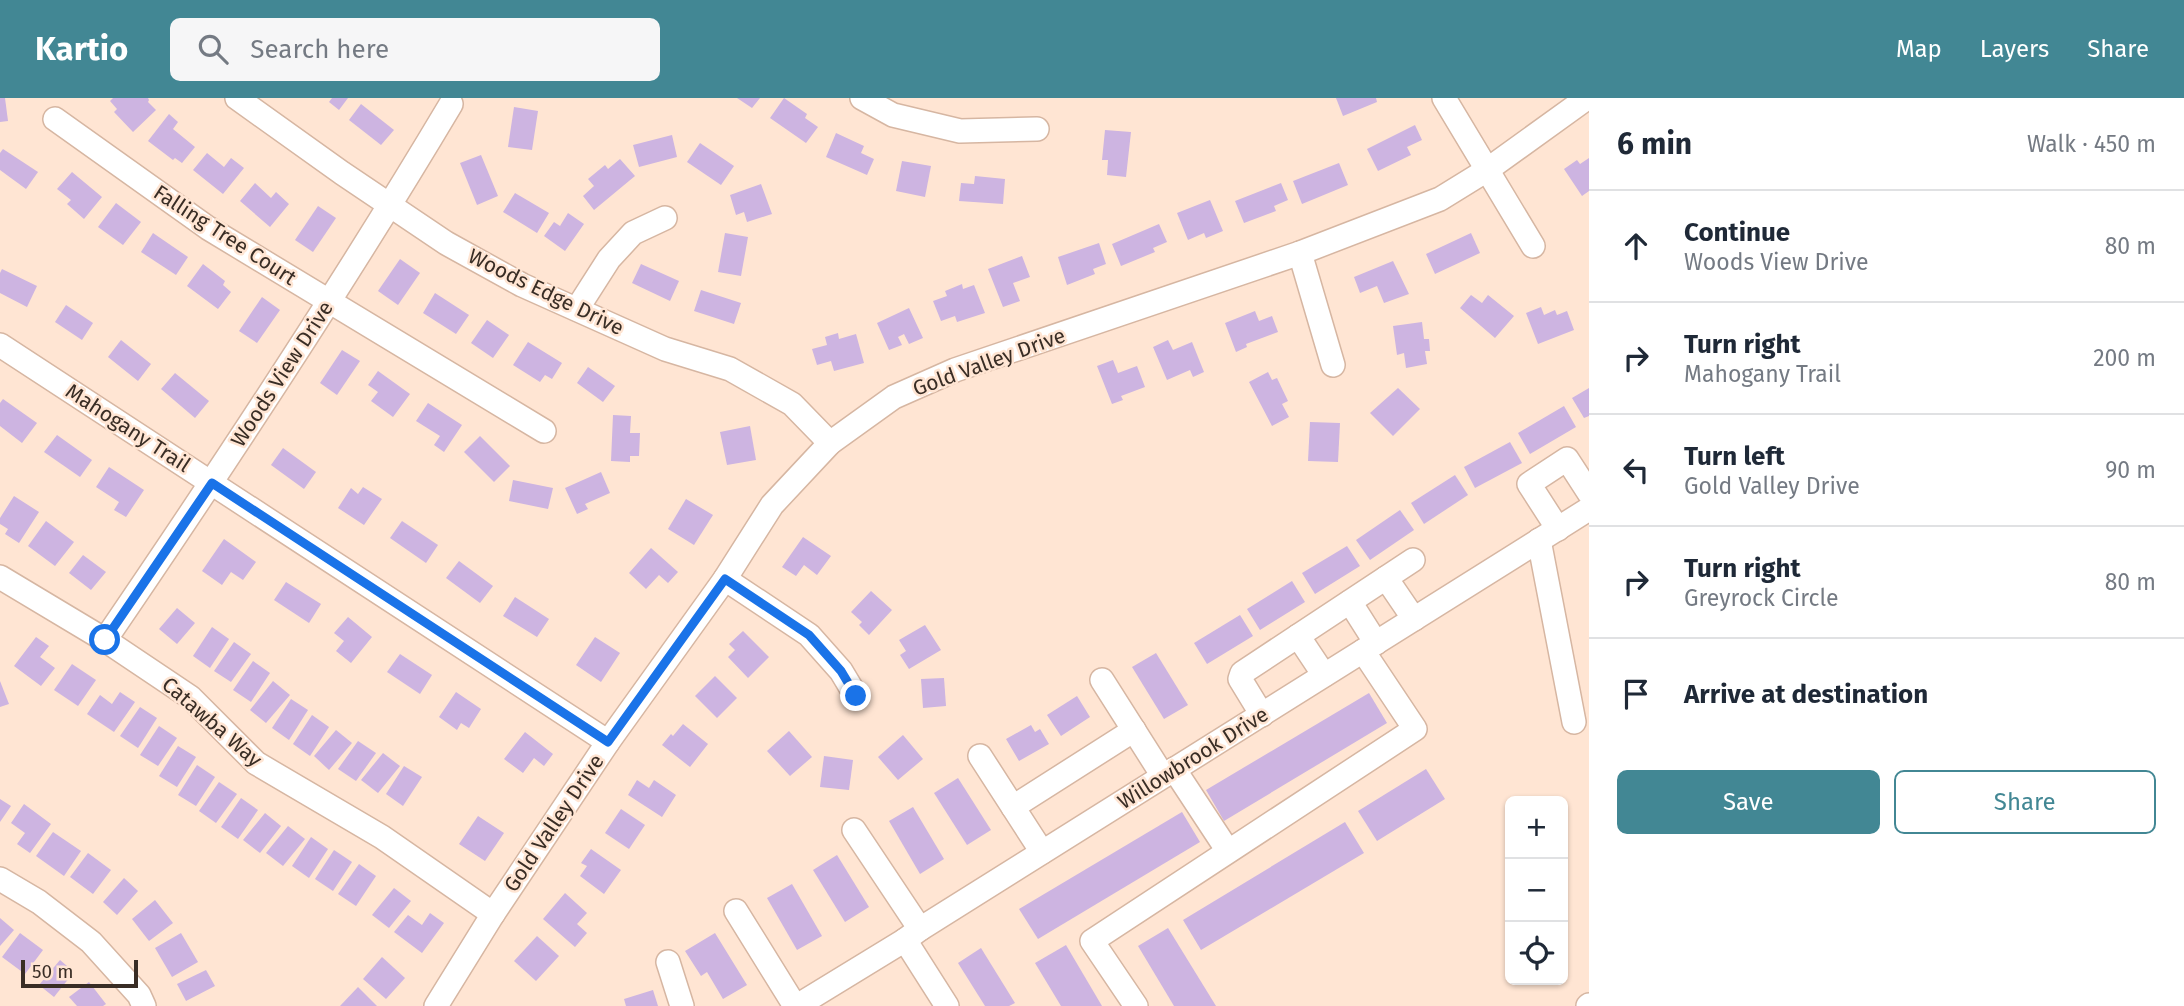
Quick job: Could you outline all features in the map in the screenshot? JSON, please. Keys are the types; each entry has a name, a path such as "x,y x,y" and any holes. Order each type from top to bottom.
{"street":[{"name":"Woods Edge Drive","path":"237,98 446,243 522,285 665,349 730,369 792,404 830,443"},
{"path":"862,98 893,115 960,131 1037,129"},
{"path":"1444,98 1533,246"},
{"name":"Gold Valley Drive","path":"443,1003 493,914 608,742 725,579 772,505 830,443 894,397 954,370 1300,253 1440,200 1487,170 1587,98"},
{"name":"Woods View Drive","path":"105,640 212,483 391,205 451,104"},
{"name":"Falling Tree Court","path":"55,119 208,228 544,431"},
{"path":"577,309 609,259 632,233 665,218"},
{"path":"1300,253 1333,365"},
{"name":"Mahogany Trail","path":"0,345 608,742"},
{"path":"1574,722 1548,535 1529,484 1567,459 1589,493"},
{"name":"Willowbrook Drive","path":"796,1006 1589,509"},
{"path":"1262,715 1240,679 1242,673 1413,560"},
{"path":"1386,578 1414,619"},
{"path":"725,579 809,635 841,671 856,696"},
{"name":"Catawba Way","path":"3,584 105,640 190,697 256,763 382,836 493,914"},
{"path":"1136,1006 1092,940 1415,729 1369,647 1350,602"},
{"path":"1298,636 1324,675"},
{"path":"1102,680 1134,730 1228,851"},
{"path":"1013,807 1134,730"},
{"path":"980,756 1042,852"},
{"path":"855,830 912,934 947,1006"},
{"path":"0,879 39,902 92,943 139,995 144,1006"},
{"path":"736,911 796,1006"},
{"path":"668,962 682,1006"}],"building":[{"path":"0,98 5,98 8,121 0,122"},
{"path":"113,98 148,98 148,102 156,110 133,132 114,112 117,109 110,101"},
{"path":"332,98 348,98 339,110 329,102"},
{"path":"737,98 760,98 752,108"},
{"path":"784,98 807,114 805,118 818,127 806,143 770,118"},
{"path":"1336,98 1376,98 1377,102 1343,116"},
{"path":"361,104 394,130 381,145 349,120"},
{"path":"514,107 538,111 532,150 508,147"},
{"path":"169,114 178,122 173,129 195,147 182,163 175,158 173,160 148,141"},
{"path":"1415,125 1422,140 1407,147 1411,155 1378,171 1367,149"},
{"path":"1105,130 1131,132 1126,177 1107,175 1108,160 1102,160"},
{"path":"836,133 864,146 861,153 874,159 867,175 826,157"},
{"path":"672,135 677,157 639,167 633,145"},
{"path":"700,143 734,166 721,185 687,162"},
{"path":"3,149 38,172 26,189 0,170 0,153"},
{"path":"207,153 224,167 231,158 244,168 223,194 193,170"},
{"path":"481,155 498,196 477,205 460,163"},
{"path":"1589,158 1589,191 1582,196 1564,169 1577,160 1580,164"},
{"path":"620,159 635,176 594,210 583,196 594,186 588,179 605,165 608,169"},
{"path":"902,161 931,166 925,197 896,191"},
{"path":"1339,163 1348,185 1302,204 1293,181"},
{"path":"72,172 102,197 84,219 67,204 71,200 57,189"},
{"path":"975,176 1005,179 1003,204 959,201 961,183 974,184"},
{"path":"255,183 271,198 276,192 289,204 270,227 240,201"},
{"path":"1281,183 1288,200 1274,206 1276,211 1244,223 1235,201"},
{"path":"761,184 772,214 747,222 744,212 736,215 730,195"},
{"path":"515,193 549,213 537,233 503,212"},
{"path":"1210,200 1223,231 1206,238 1204,233 1188,240 1177,213"},
{"path":"116,203 141,222 123,245 98,227"},
{"path":"318,206 336,218 313,252 295,240"},
{"path":"568,213 584,224 565,251 544,236 554,222 560,226"},
{"path":"1159,224 1167,242 1153,248 1155,252 1121,266 1112,244"},
{"path":"153,233 188,257 176,275 141,252"},
{"path":"725,233 748,237 741,276 718,272"},
{"path":"1471,233 1480,253 1435,274 1426,254"},
{"path":"1099,243 1106,264 1093,269 1095,274 1067,285 1058,257"},
{"path":"1022,256 1030,277 1013,283 1020,301 1003,307 988,269"},
{"path":"400,259 420,273 398,305 378,291"},
{"path":"1393,261 1409,294 1384,303 1377,286 1360,293 1354,277"},
{"path":"203,264 225,281 223,285 231,292 218,309 187,286"},
{"path":"641,264 679,281 670,301 632,283"},
{"path":"2,269 37,286 27,307 0,293"},
{"path":"962,284 963,289 974,285 985,313 957,322 955,316 941,321 933,301 947,296 945,291"},
{"path":"701,290 741,303 734,324 694,311"},
{"path":"435,293 469,315 456,334 423,313"},
{"path":"1471,295 1482,303 1488,295 1514,316 1495,338 1460,308"},
{"path":"262,297 280,310 257,343 239,331"},
{"path":"66,305 93,323 82,340 55,322"},
{"path":"1541,307 1544,315 1555,310 1557,315 1567,311 1574,330 1538,344 1526,313"},
{"path":"909,308 923,338 909,344 904,334 898,337 902,345 889,350 877,323"},
{"path":"1255,311 1259,321 1272,316 1278,332 1246,344 1247,347 1236,352 1225,323"},
{"path":"487,320 509,335 493,358 471,343"},
{"path":"1422,322 1424,339 1429,339 1430,351 1425,351 1427,364 1406,368 1404,353 1397,355 1393,326"},
{"path":"838,333 839,339 856,334 864,363 834,371 831,361 817,365 812,349 827,345 825,337"},
{"path":"121,340 151,364 138,381 108,357"},
{"path":"1168,340 1173,350 1192,342 1204,372 1193,377 1190,370 1167,380 1153,347"},
{"path":"528,342 562,363 552,379 545,375 540,382 513,365"},
{"path":"342,350 360,361 337,395 320,383"},
{"path":"1113,360 1118,373 1137,366 1145,387 1121,396 1123,400 1112,404 1097,366"},
{"path":"588,367 615,386 603,402 577,383"},
{"path":"378,371 410,394 393,417 371,401 378,392 368,385"},
{"path":"1268,372 1272,380 1277,378 1288,401 1282,404 1289,417 1272,426 1249,382"},
{"path":"175,373 209,401 195,418 161,389"},
{"path":"1398,388 1420,409 1393,436 1370,413"},
{"path":"1589,388 1589,416 1584,418 1572,398"},
{"path":"3,399 37,423 22,443 0,426 0,403"},
{"path":"428,403 462,425 444,452 434,445 440,436 416,421"},
{"path":"1564,406 1576,427 1530,454 1518,433"},
{"path":"613,415 631,416 630,433 640,433 639,456 630,456 630,462 611,461"},
{"path":"1310,422 1340,423 1338,462 1308,461"},
{"path":"750,426 756,460 727,465 720,432"},
{"path":"57,435 92,460 80,477 44,452"},
{"path":"480,436 510,466 494,482 464,452"},
{"path":"1510,442 1522,463 1475,488 1464,467"},
{"path":"283,448 316,472 304,489 271,465"},
{"path":"109,467 144,490 126,517 114,510 119,502 96,487"},
{"path":"601,472 610,493 585,504 588,509 577,514 565,488"},
{"path":"1455,475 1468,495 1424,524 1411,503"},
{"path":"513,480 553,488 548,509 509,501"},
{"path":"363,487 382,499 364,525 338,508 351,488 358,494"},
{"path":"14,496 39,512 19,543 5,534 8,529 0,524 0,518"},
{"path":"686,499 713,515 694,545 668,529"},
{"path":"1400,510 1414,530 1370,560 1356,540"},
{"path":"46,521 74,542 55,566 28,546"},
{"path":"402,521 438,545 426,563 390,538"},
{"path":"803,537 831,556 817,575 804,565 796,576 782,567"},
{"path":"224,539 256,562 243,580 231,572 222,585 202,571"},
{"path":"1347,546 1360,566 1315,594 1302,573"},
{"path":"651,548 678,572 668,583 659,575 646,589 629,573"},
{"path":"83,555 106,572 91,590 69,573"},
{"path":"459,561 493,586 480,603 446,578"},
{"path":"1292,581 1305,602 1260,630 1247,609"},
{"path":"286,582 321,604 309,623 274,600"},
{"path":"871,591 892,610 869,635 859,625 862,622 851,612"},
{"path":"515,597 549,619 537,637 503,616"},
{"path":"177,608 195,623 177,644 159,629"},
{"path":"1240,615 1253,636 1207,664 1194,643"},
{"path":"348,617 372,637 351,663 336,651 344,641 334,633"},
{"path":"925,625 941,650 909,669 900,655 906,651 899,640"},
{"path":"212,627 229,639 210,668 193,656"},
{"path":"743,631 769,657 748,678 728,657 735,650 729,644"},
{"path":"36,637 49,646 40,657 55,668 41,686 14,666"},
{"path":"595,637 620,653 601,682 576,665"},
{"path":"234,642 251,654 231,682 214,671"},
{"path":"1156,653 1188,705 1164,719 1132,667"},
{"path":"400,654 432,675 420,694 387,672"},
{"path":"253,661 270,673 251,702 233,690"},
{"path":"72,664 96,680 78,706 54,690"},
{"path":"715,676 737,698 717,718 695,696"},
{"path":"944,678 946,706 923,708 921,679"},
{"path":"0,681 9,704 0,707"},
{"path":"273,681 290,695 266,723 250,710"},
{"path":"120,692 135,702 114,732 87,714 100,695 112,704"},
{"path":"456,692 481,709 469,728 461,723 457,730 439,717"},
{"path":"1369,693 1387,723 1224,821 1206,790"},
{"path":"1077,696 1090,717 1061,736 1047,715"},
{"path":"291,699 308,710 289,740 272,728"},
{"path":"140,707 157,718 138,748 120,736"},
{"path":"312,715 329,727 310,756 293,744"},
{"path":"683,724 708,744 690,767 662,745"},
{"path":"1031,725 1035,732 1040,729 1049,744 1019,761 1006,739"},
{"path":"159,726 177,738 158,766 140,755"},
{"path":"336,730 352,743 329,770 314,756"},
{"path":"789,731 812,757 790,776 767,751"},
{"path":"525,732 553,754 544,766 534,758 523,773 504,759"},
{"path":"903,735 923,759 898,780 878,757"},
{"path":"358,741 376,753 356,781 338,769"},
{"path":"178,746 196,757 177,787 159,776"},
{"path":"383,753 400,766 378,793 361,780"},
{"path":"824,756 853,760 849,790 820,787"},
{"path":"197,765 215,777 196,806 178,795"},
{"path":"404,766 422,777 403,806 386,794"},
{"path":"1426,769 1445,799 1377,841 1358,811"},
{"path":"958,778 991,830 967,845 934,793"},
{"path":"637,780 649,788 654,780 676,795 662,817 628,795"},
{"path":"219,782 237,794 216,823 199,811"},
{"path":"241,798 258,810 238,839 221,827"},
{"path":"0,799 11,806 0,822"},
{"path":"24,804 51,824 30,853 17,844 25,833 11,823"},
{"path":"913,807 944,859 920,874 889,821"},
{"path":"621,809 645,825 629,849 605,833"},
{"path":"1182,812 1200,842 1038,939 1019,909"},
{"path":"265,813 281,826 260,853 243,840"},
{"path":"478,816 504,833 485,861 459,844"},
{"path":"1345,822 1364,853 1201,950 1183,920"},
{"path":"288,826 305,839 283,866 266,853"},
{"path":"53,832 81,851 64,876 36,856"},
{"path":"311,837 328,849 309,878 292,866"},
{"path":"591,849 621,870 604,894 580,876 587,866 581,863"},
{"path":"334,850 352,862 333,891 315,879"},
{"path":"88,853 111,870 93,894 70,877"},
{"path":"837,855 869,907 845,922 813,870"},
{"path":"359,864 376,876 356,906 338,894"},
{"path":"124,878 138,891 117,915 103,902"},
{"path":"792,884 822,936 797,950 767,898"},
{"path":"394,888 411,901 389,928 372,915"},
{"path":"565,893 587,913 577,924 587,933 575,947 543,919"},
{"path":"155,900 173,923 149,941 132,919"},
{"path":"430,913 444,923 422,953 394,932 408,915 422,925"},
{"path":"0,918 14,930 0,946"},
{"path":"1168,928 1216,1006 1174,1006 1138,946"},
{"path":"20,933 43,950 25,974 2,957"},
{"path":"181,933 198,962 172,977 155,948"},
{"path":"715,933 747,985 723,999 707,972 701,976 685,951"},
{"path":"537,936 559,956 536,981 514,961"},
{"path":"1066,945 1102,1006 1061,1006 1035,963"},
{"path":"981,948 1015,1003 1009,1006 985,1006 958,963"},
{"path":"382,957 405,978 386,999 363,979"},
{"path":"60,960 74,972 54,997 39,985"},
{"path":"206,970 215,986 186,1001 177,984"},
{"path":"89,982 106,1004 77,1006 69,997"},
{"path":"358,987 377,1006 340,1006"},
{"path":"653,990 658,1006 626,1006 624,999"}],"route":[{"path":"105,640 212,483 608,742 725,579 809,635 841,671 856,696"}]}
